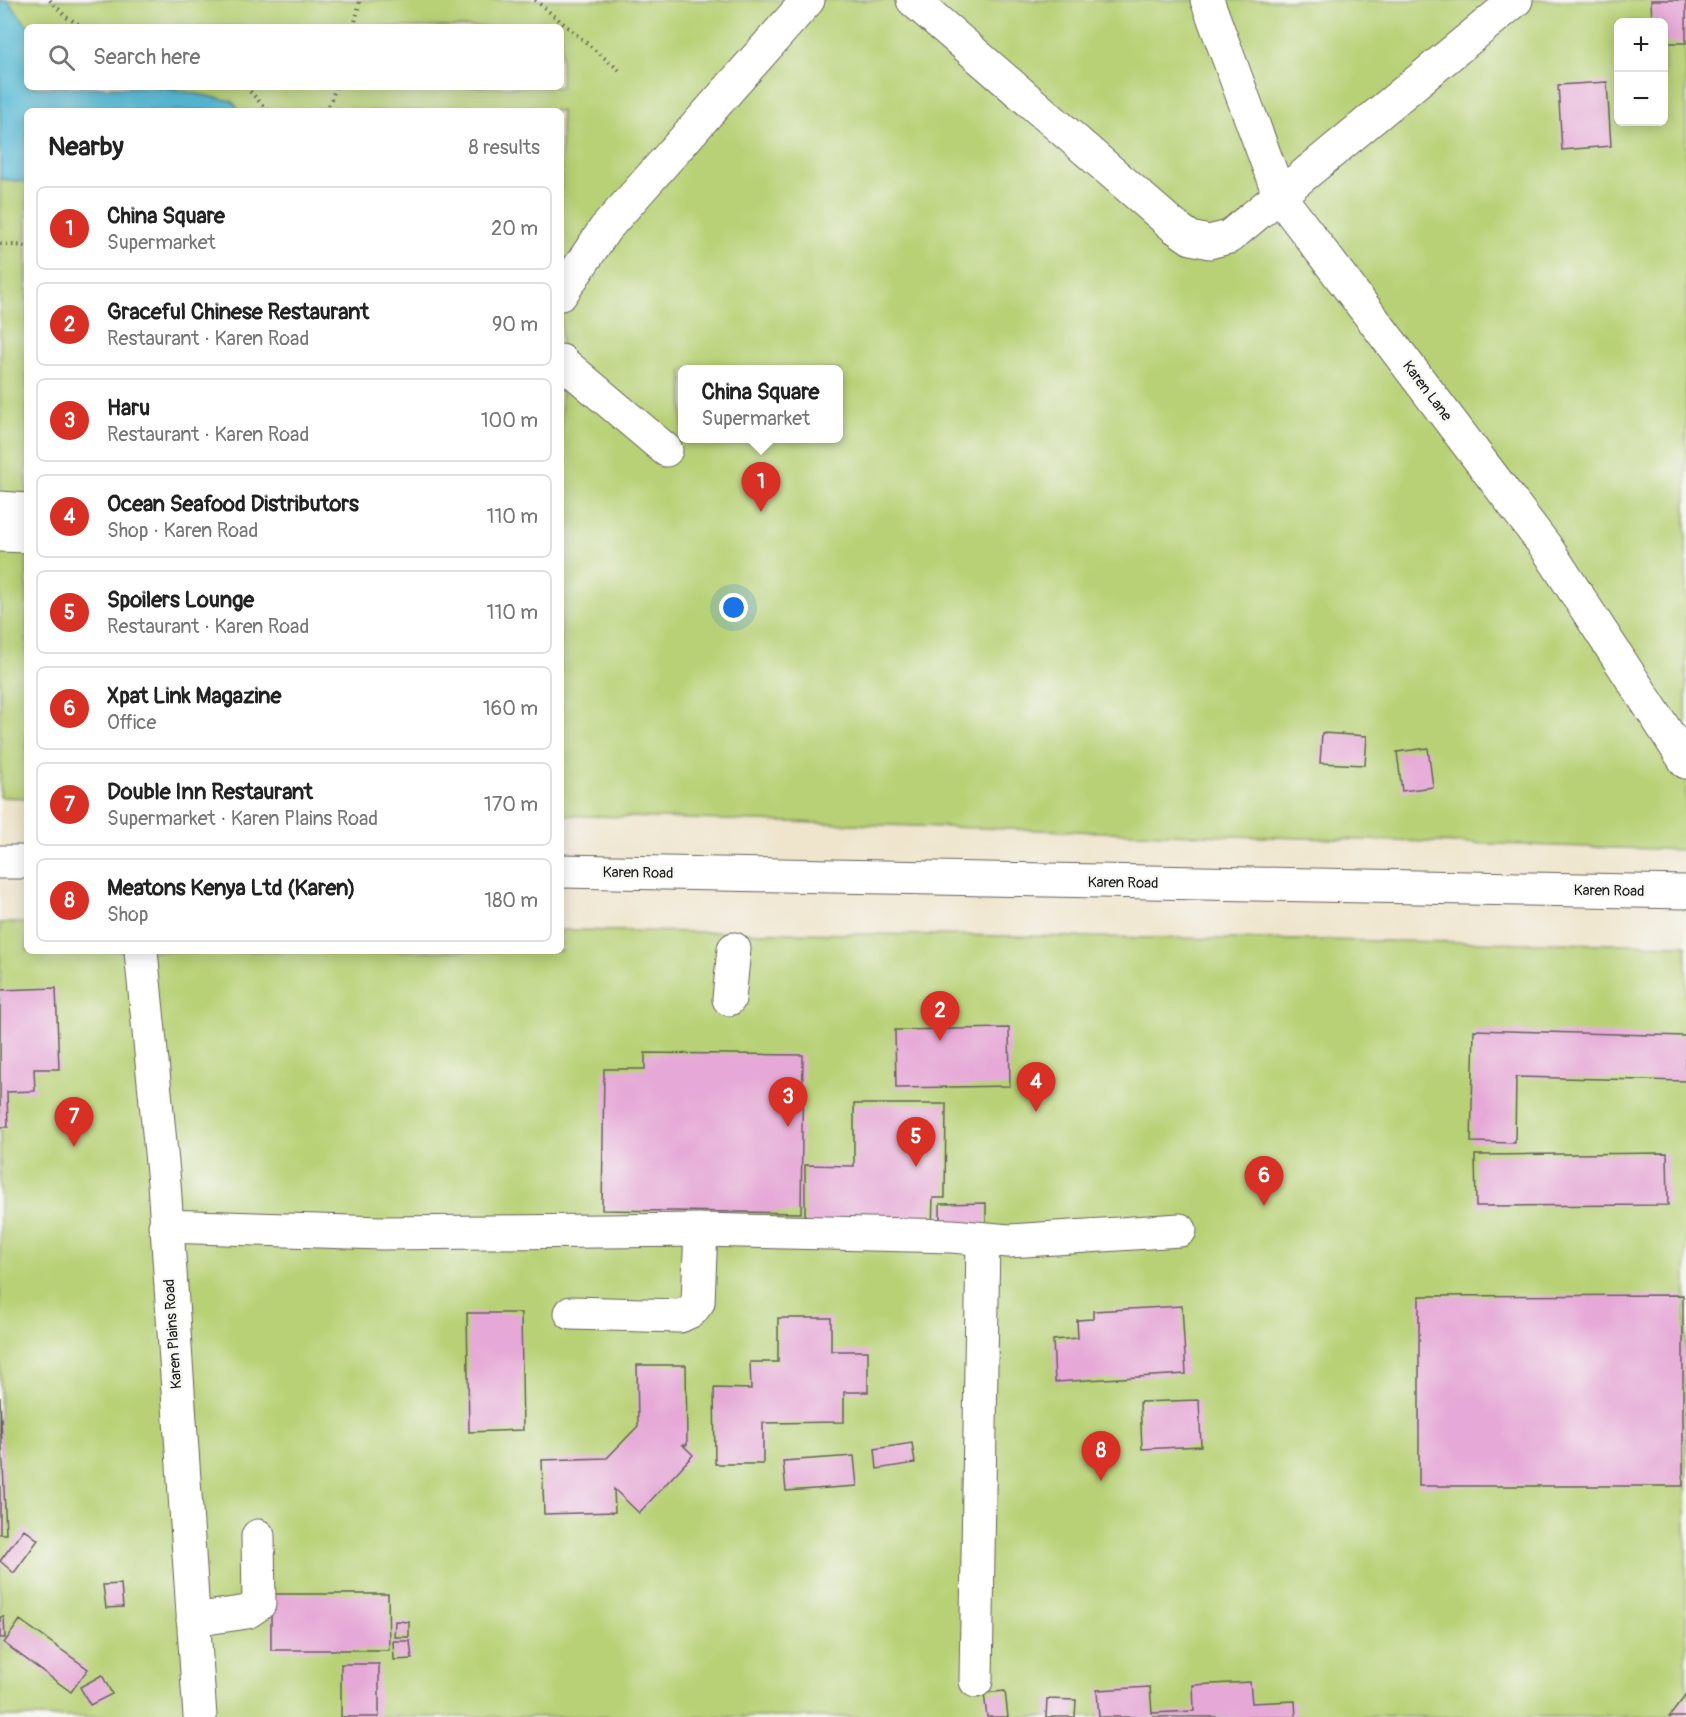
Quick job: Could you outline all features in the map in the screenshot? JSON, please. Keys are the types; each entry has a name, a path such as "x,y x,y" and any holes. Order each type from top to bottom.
{"street":[{"path":"564,290 605,229 808,0"},
{"path":"913,0 1174,227 1191,238 1209,242 1229,237 1280,197 1516,0"},
{"name":"Karen Lane","path":"1207,1 1280,197 1546,547 1686,762"},
{"path":"564,364 666,450"},
{"path":"0,508 24,510"},
{"path":"0,535 24,536"},
{"name":"Karen Road","path":"564,871 1686,892"},
{"path":"729,999 734,949"},
{"name":"Karen Plains Road","path":"141,954 164,1183 165,1226 200,1717"},
{"path":"165,1226 382,1233 701,1230 930,1235 1009,1240 1180,1230"},
{"path":"571,1312 680,1316 691,1311 698,1302 701,1230"},
{"path":"976,1681 983,1239"},
{"path":"193,1620 247,1612 259,1604 258,1536"}],"path":[{"path":"50,0 66,17 79,24"},
{"path":"355,24 360,0"},
{"path":"535,0 564,24"},
{"path":"564,24 619,70"},
{"path":"249,90 265,108"},
{"path":"328,108 335,90"},
{"path":"0,244 24,246"}],"green space":[{"path":"0,0 1686,0 1686,850 564,815 564,108 24,108 24,798 0,797"},
{"path":"0,923 24,923 24,954 564,954 564,930 1686,945 1686,1717 0,1717"}],"water":[{"path":"0,0 7,0 27,24 24,24 24,90 177,90 232,101 238,108 24,108 24,182 0,179"}],"building":[{"path":"1651,0 1686,0 1686,43 1668,43 1668,18 1652,18"},
{"path":"1607,82 1611,146 1562,150 1558,85"},
{"path":"1322,733 1367,736 1365,765 1320,763"},
{"path":"1428,748 1433,787 1402,791 1397,752"},
{"path":"56,988 59,1069 34,1069 35,1091 7,1092 8,1127 0,1127 0,990"},
{"path":"1009,1028 1010,1086 896,1088 895,1030"},
{"path":"1474,1030 1686,1036 1686,1081 1516,1077 1515,1143 1471,1142"},
{"path":"645,1053 803,1055 801,1213 602,1210 604,1069 645,1069"},
{"path":"854,1104 946,1104 945,1198 933,1198 932,1229 805,1229 805,1165 854,1166"},
{"path":"1667,1153 1668,1205 1476,1206 1475,1155"},
{"path":"986,1203 986,1227 940,1228 940,1204"},
{"path":"1683,1295 1683,1486 1419,1486 1419,1296"},
{"path":"1182,1306 1186,1374 1055,1382 1053,1340 1078,1338 1077,1320 1093,1319 1093,1311"},
{"path":"467,1313 521,1313 523,1430 469,1432"},
{"path":"778,1318 831,1318 831,1351 868,1351 868,1392 844,1392 844,1422 763,1423 763,1464 715,1464 714,1388 751,1389 750,1362 778,1362"},
{"path":"637,1365 686,1365 687,1445 683,1445 693,1455 639,1513 614,1489 615,1512 544,1514 542,1460 607,1458 638,1426"},
{"path":"0,1397 6,1534 0,1534"},
{"path":"1199,1400 1201,1446 1142,1449 1140,1402"},
{"path":"912,1443 915,1463 877,1469 875,1449"},
{"path":"854,1456 857,1486 786,1491 783,1461"},
{"path":"24,1529 38,1540 14,1573 0,1561"},
{"path":"121,1584 123,1607 106,1608 103,1585"},
{"path":"271,1594 388,1594 389,1650 271,1650"},
{"path":"0,1617 4,1617 5,1638 0,1638"},
{"path":"20,1620 88,1669 71,1692 4,1643"},
{"path":"395,1621 409,1622 409,1637 394,1637"},
{"path":"393,1641 410,1641 412,1659 394,1660"},
{"path":"341,1664 379,1664 379,1717 341,1717"},
{"path":"102,1675 112,1694 90,1705 80,1687"},
{"path":"1250,1682 1252,1703 1295,1701 1296,1717 1099,1717 1097,1690 1150,1687 1152,1713 1194,1711 1193,1685"},
{"path":"1005,1691 1008,1717 987,1717 984,1693"},
{"path":"1686,1695 1686,1717 1669,1717"},
{"path":"1047,1699 1076,1700 1075,1717 1046,1717"}],"place":[{"name":"China Square","path":"761,512"},
{"name":"Graceful Chinese Restaurant","path":"940,1041"},
{"name":"Ocean Seafood Distributors","path":"1036,1112"},
{"name":"Haru","path":"788,1127"},
{"name":"Double Inn Restaurant","path":"74,1147"},
{"name":"Spoilers Lounge","path":"916,1167"},
{"name":"Xpat Link Magazine","path":"1264,1206"},
{"name":"Meatons Kenya Ltd (Karen)","path":"1101,1481"}]}
